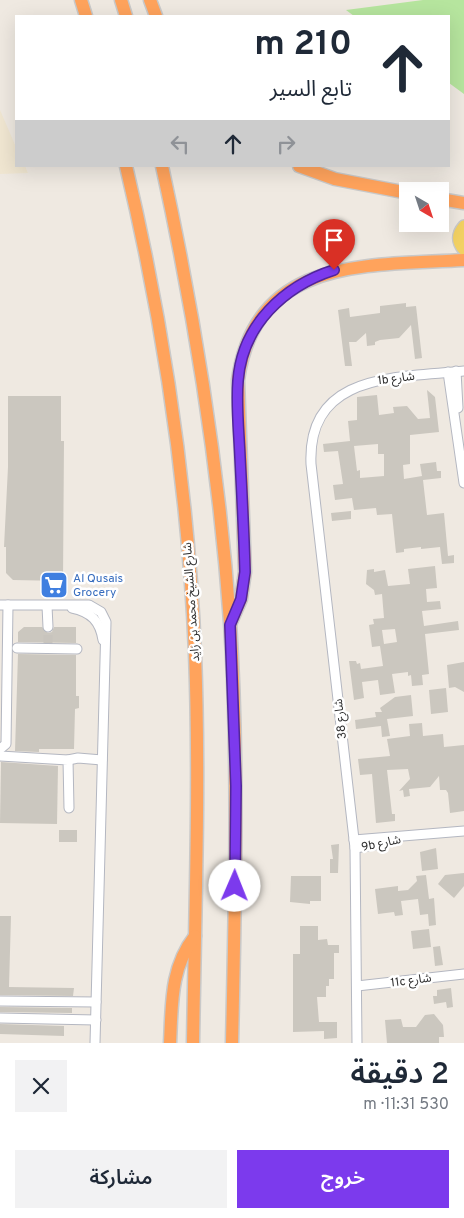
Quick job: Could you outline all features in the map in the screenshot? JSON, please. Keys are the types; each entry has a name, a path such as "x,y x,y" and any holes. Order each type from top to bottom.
{"highway":[{"path":"81,0 86,15"},
{"path":"122,0 126,15"},
{"path":"150,0 156,15"},
{"name":"شارع الشيخ محمد بن زايد","path":"126,167 164,358 187,534 196,711 193,1043"},
{"path":"162,167 180,248 204,388 220,511 230,625 236,786 232,1043"},
{"path":"302,167 335,179 399,191"},
{"path":"449,200 464,203"},
{"path":"230,625 241,599 245,572 238,380 240,362 256,326 275,304 298,285 334,270 376,265 464,260"},
{"path":"170,1043 175,973 186,947 195,936"}],"main road":[{"path":"464,226 458,235 458,240 464,250"}],"street":[{"name":"1b شارع","path":"332,401 352,387 362,383 456,371"},
{"path":"456,371 457,425 464,483"},
{"name":"شارع 38","path":"332,401 317,423 311,450 354,844 357,1043"},
{"path":"0,749 6,744 3,701 4,605 62,606 82,610 93,616 100,627 104,646 96,1043"},
{"path":"47,606 48,627"},
{"path":"17,648 48,646 77,649"},
{"path":"0,756 102,760"},
{"path":"68,760 69,808"},
{"name":"9b شارع","path":"354,844 464,831"},
{"name":"11c شارع","path":"357,986 464,974"},
{"path":"0,1001 96,1002"},
{"path":"0,1018 96,1020"}],"shaded area":[{"path":"0,110 15,145 15,167 25,167 28,173 0,174"}],"green space":[{"path":"423,0 464,0 464,94 450,84 450,15 353,15 346,10"}],"building":[{"path":"406,303 406,307 416,306 422,358 415,359 411,325 399,338 380,340 375,342 375,345 367,346 366,333 356,342 349,342 352,366 345,366 338,310 349,308 350,317 380,313 380,306"},
{"path":"427,390 435,397 439,432 410,435 410,464 403,465 404,479 422,476 420,464 436,462 437,471 441,471 441,478 423,480 427,515 444,513 448,556 454,555 454,563 442,564 440,547 404,549 404,552 396,553 392,514 377,515 376,508 354,510 352,498 335,500 333,485 343,484 338,451 324,452 323,444 350,441 348,421 357,420 357,397 377,395 379,415 394,413 393,407 407,406 418,419 430,418","holes":["378,444 378,454 384,454 384,476 360,478 360,470 357,471 354,446"]},
{"path":"8,396 61,396 61,441 64,441 63,581 13,580 6,573 6,547 4,547 8,467"},
{"path":"351,511 351,519 332,521 331,513"},
{"path":"435,566 437,588 426,589 427,602 440,601 441,609 422,611 424,626 458,621 459,630 425,634 429,674 422,675 423,685 412,686 411,675 408,676 408,672 392,674 395,693 380,695 378,680 362,682 364,698 354,700 349,661 356,661 357,664 360,663 361,669 383,666 380,646 372,647 369,625 374,624 373,619 384,618 382,594 375,595 374,590 366,584 367,570 374,569 374,572 385,570 388,586 410,584 408,569","holes":["395,629 397,642 384,644 382,630"]},
{"path":"24,627 42,627 48,633 52,632 54,627 76,627 76,643 18,642 18,632"},
{"path":"18,654 76,655 76,696 79,696 79,708 75,709 74,749 39,749 39,752 15,751"},
{"path":"464,662 464,692 455,687 449,688 447,665"},
{"path":"446,688 448,712 431,714 429,690"},
{"path":"411,695 413,716 387,719 390,736 382,737 381,726 356,729 355,720 376,717 375,712 382,712 380,708 395,697"},
{"path":"422,723 423,736 443,734 444,747 464,745 464,811 450,813 448,793 446,790 440,790 439,776 430,787 409,789 410,796 404,797 403,790 399,791 410,779 408,769 387,770 392,814 395,814 395,821 376,823 372,774 360,775 358,759 390,756 387,739 410,736 409,724"},
{"path":"1,762 58,766 57,824 0,823"},
{"path":"59,830 77,830 77,842 59,842"},
{"path":"339,844 338,873 330,873 330,859 333,859 331,845"},
{"path":"436,848 438,869 422,871 420,852"},
{"path":"464,873 464,886 454,898 438,884 445,875"},
{"path":"426,875 429,899 434,898 436,925 429,926 428,914 420,915 418,899 401,901 403,915 395,916 394,912 378,914 375,889 398,886 398,891 408,890 417,881 416,876"},
{"path":"291,876 321,876 321,901 310,901 310,904 290,902"},
{"path":"0,916 11,916 9,987 74,988 73,996 0,995"},
{"path":"300,926 318,926 318,940 327,939 328,945 339,945 339,953 334,953 334,979 329,979 329,986 326,986 326,997 317,997 319,1022 337,1022 337,1038 324,1039 324,1031 293,1032 293,954 300,954"},
{"path":"429,929 431,947 413,949 411,931"},
{"path":"440,946 443,965 435,966 433,947"},
{"path":"451,988 453,1007 447,1008 446,1002 434,1004 433,996 437,996 437,990"},
{"path":"0,1007 72,1008 72,1013 0,1012"},
{"path":"434,1014 443,1025 444,1037 439,1037 439,1043 387,1043 385,1020 401,1019 403,1027 416,1027 425,1015"},
{"path":"0,1024 64,1026 64,1036 0,1034"}],"tunnel":[{"path":"48,627 48,644"}],"place":[{"name":"Al Qusais Grocery","path":"54,585"}],"route":[{"path":"235,886 236,786 230,625 241,599 245,572 238,403 240,362 256,326 268,310 298,285 334,270"}]}
